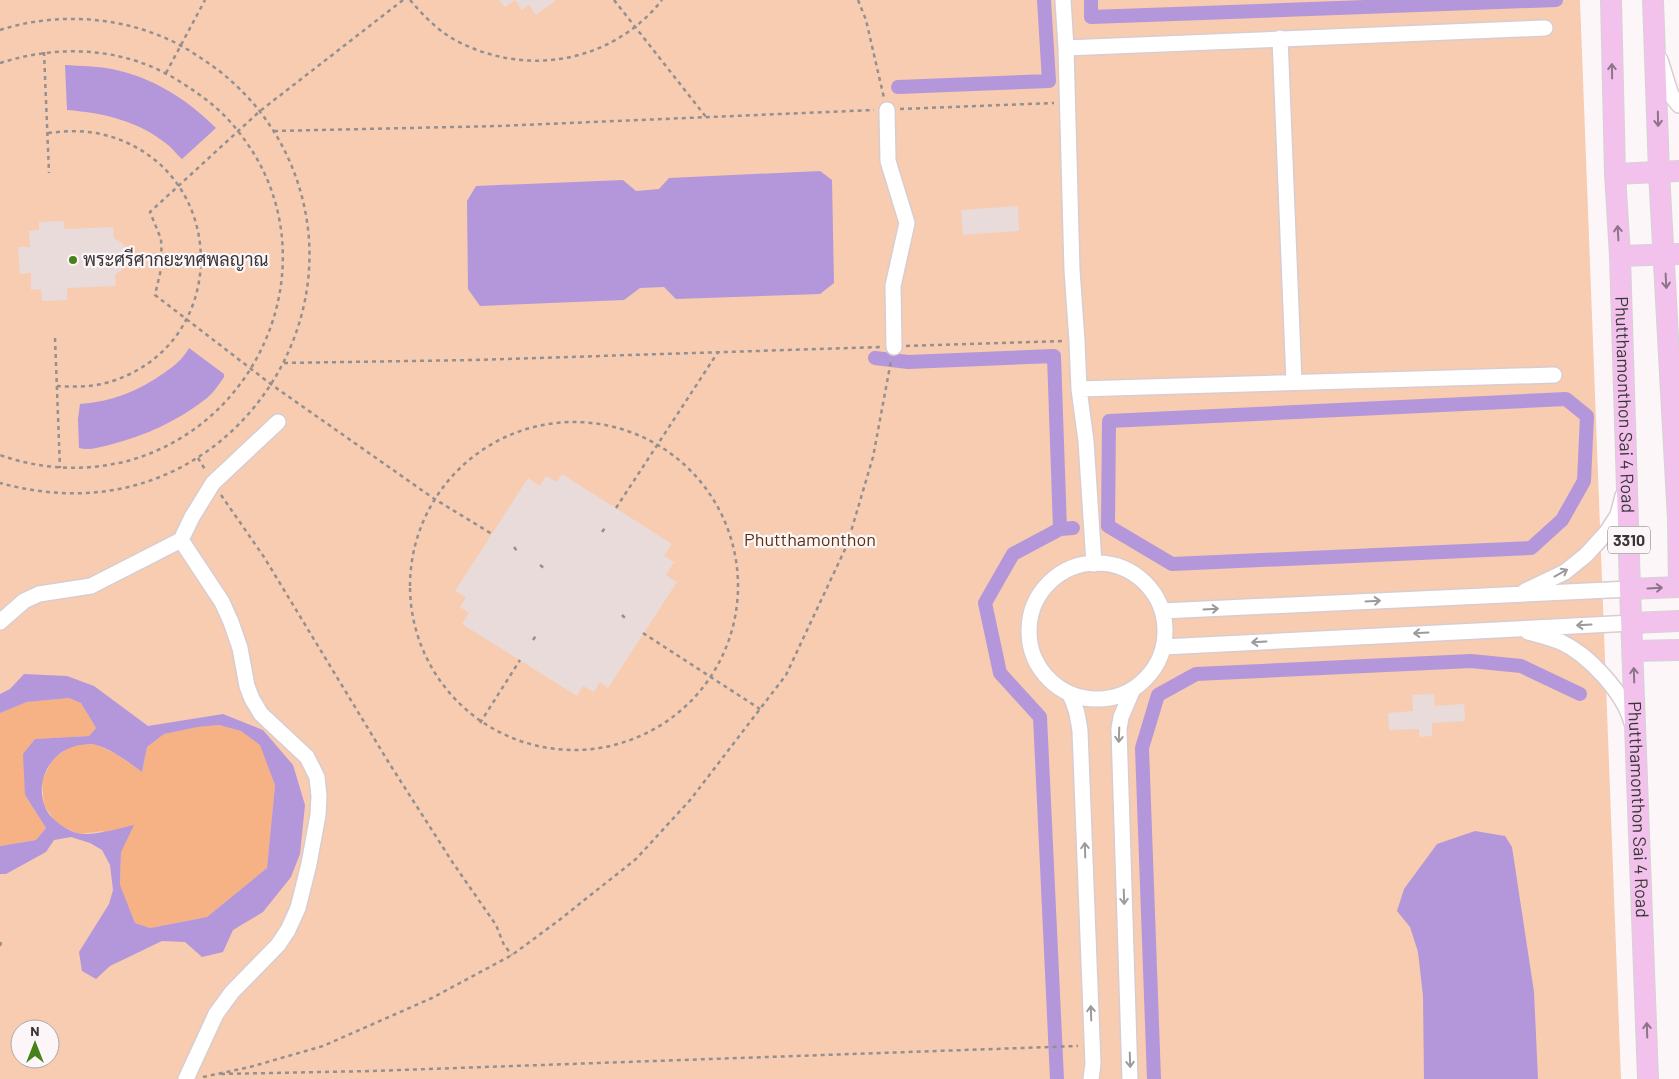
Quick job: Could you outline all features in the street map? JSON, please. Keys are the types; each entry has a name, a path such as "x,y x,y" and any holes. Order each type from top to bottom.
{"main road":[{"name":"Phutthamonthon Sai 4 Road","path":"1611,0 1615,174 1620,256 1648,1079"},
{"path":"1630,590 1679,587 1678,520 1670,372 1672,254 1659,172 1653,0"},
{"path":"1615,174 1679,171"},
{"path":"1620,256 1672,254"},
{"path":"1632,623 1679,621"},
{"path":"1633,651 1679,650"}],"street":[{"path":"1063,0 1072,270 1079,389 1086,441 1094,564"},
{"path":"1066,48 1545,28"},
{"path":"1280,38 1294,382"},
{"path":"1656,49 1671,95 1679,105"},
{"path":"887,110 888,161 907,223 893,286 894,347"},
{"path":"1670,372 1679,350"},
{"path":"1079,389 1554,374"},
{"path":"0,622 24,601 38,594 91,586 182,540 192,517 213,483 278,422"},
{"path":"1517,594 1565,572 1586,556 1607,532 1618,515 1627,460"},
{"path":"182,540 222,602 231,622 240,648 247,686 252,699 261,714 306,757 317,776 319,796 318,815 298,908 278,946 232,992 216,1014 193,1078"},
{"path":"1094,564 1109,564 1123,569 1147,585 1156,597 1162,611 1165,629 1164,647 1157,664 1147,678 1133,689 1118,696 1102,699 1085,698 1069,693 1052,682 1039,667 1031,648 1029,629 1033,609 1042,591 1056,577 1074,567 1094,564"},
{"path":"1162,611 1630,590"},
{"path":"1164,647 1632,623"},
{"path":"1513,628 1561,642 1582,654 1599,672 1617,693 1630,715 1633,725 1637,764"},
{"path":"1130,1079 1118,729 1133,689"},
{"path":"1069,693 1074,702 1080,731 1092,1045 1091,1079"}],"path":[{"path":"166,73 205,0"},
{"path":"403,0 260,111 150,212 160,239 161,248 162,265 155,295 272,385 433,498 492,534"},
{"path":"410,0 428,21 454,40 483,52 533,61 565,59 593,52 636,27 662,0"},
{"path":"614,0 707,117"},
{"path":"858,0 866,20 887,110"},
{"path":"0,30 30,22 94,20 136,28 157,35 181,46 213,66 230,79 260,111 274,130 300,190 310,246 308,286 302,318 284,363 272,385 251,412 219,443 182,466 151,480 126,488 73,494 47,493 0,483"},
{"path":"0,63 44,52 92,51 139,61 166,73 203,95 238,130 255,156 269,185 278,215 282,247 282,279 276,311 266,341 251,369 232,395 209,418 169,445 139,457 108,465 60,468 31,464 0,455"},
{"path":"44,52 49,173"},
{"path":"274,130 499,126 1067,102"},
{"path":"48,133 84,131 115,138 156,161 179,185 190,205 198,227 202,259 198,290 187,319 179,332 161,352 145,365 127,375 101,384 73,387 57,386"},
{"path":"55,338 60,468"},
{"path":"284,363 475,360 1077,340"},
{"path":"193,1078 250,1067 323,1046 432,998 512,955 558,921 636,858 691,799 786,675 846,545 872,457 894,347"},
{"path":"616,508 718,352"},
{"path":"559,422 610,426 657,444 692,471 714,500 719,507 735,549 739,593 731,637 712,678 683,710 647,734 605,748 562,751 536,746 519,742 480,723 443,688 418,644 408,595 413,545 433,498 466,460 509,434 559,422"},
{"path":"213,483 264,557 389,763 452,863 496,925 504,945 512,955"},
{"path":"602,532 605,528"},
{"path":"514,547 517,551"},
{"path":"540,565 544,568"},
{"path":"622,615 627,620"},
{"path":"644,633 760,709"},
{"path":"533,640 537,634"},
{"path":"480,723 520,660"},
{"path":"0,946 2,939"},
{"path":"215,1074 392,1070 1092,1045"}],"green space":[{"name":"Phutthamonthon","path":"0,0 1580,0 1621,1079 0,1079"}],"shaded area":[{"path":"65,65 106,68 141,78 181,99 216,128 182,159 157,137 133,124 94,113 67,110"},
{"path":"820,171 832,180 834,283 820,294 676,299 664,287 640,288 624,300 480,306 468,289 467,201 476,186 623,180 636,191 659,189 669,178"},
{"path":"189,348 224,374 224,377 207,398 173,421 148,432 98,448 79,448 78,419 80,404 114,398 144,385 175,365"},
{"path":"24,674 67,676 94,686 148,726 223,714 263,730 293,765 305,805 300,854 291,877 263,912 233,930 223,952 202,957 185,942 162,941 110,966 96,979 82,971 79,952 109,904 113,890 110,865 102,850 90,843 71,837 54,840 46,852 6,874 0,874 0,846 36,840 46,828 25,795 23,754 35,739 89,736 96,728 81,703 69,698 27,702 0,713 0,694 10,689","holes":["219,725 241,731 260,745 275,785 267,868 207,917 150,928 135,923 120,885 121,852 134,825 89,834 77,833 62,826 49,814 44,804 42,784 49,766 55,758 71,747 93,744 114,753 142,772 147,747 164,734"]},
{"path":"69,698 81,703 96,728 89,736 35,739 25,795 46,828 36,840 0,846 0,713 27,702"},
{"path":"219,725 241,731 261,745 275,785 267,868 207,917 150,928 135,923 120,886 121,852 103,831 79,834 57,824 44,805 42,781 52,760 71,746 94,744 116,754 142,772 147,747 164,734"},
{"path":"1475,831 1505,836 1512,847 1534,992 1538,1079 1424,1079 1423,996 1418,952 1410,927 1397,911 1404,889 1437,844"}],"building":[{"path":"499,0 515,0 505,7"},
{"path":"515,0 556,0 536,15 529,5 522,10"},
{"path":"1018,206 1019,231 963,235 961,210"},
{"name":"พระศรีศากยะทศพลญาณ","path":"64,221 64,229 113,227 114,238 122,243 128,256 122,270 115,274 116,286 67,288 67,300 42,301 41,289 31,290 31,273 20,274 18,247 30,247 29,231 39,230 39,222"},
{"path":"562,474 672,544 664,556 674,562 666,575 677,582 608,688 600,682 594,692 583,686 577,696 462,624 469,613 460,607 466,597 455,591 528,478 540,486 546,476 557,482"},
{"path":"1434,694 1435,706 1464,704 1465,721 1432,723 1432,736 1419,737 1419,729 1389,730 1388,713 1413,711 1412,695"}],"waterway":[{"path":"898,87 1049,81 1044,0"},
{"path":"1091,0 1091,17 1556,0"},
{"path":"875,358 908,362 1054,356 1060,529 1013,554 985,603 1000,673 1040,717 1057,1079"},
{"path":"1566,399 1587,416 1584,481 1562,520 1531,548 1172,564 1108,526 1109,421 1566,399"},
{"path":"1060,529 1073,528"},
{"path":"1154,1079 1142,748 1158,695 1196,674 1471,661 1521,666 1580,694"}],"place":[{"name":"พระศรีศากยะทศพลญาณ","path":"73,260"}]}
